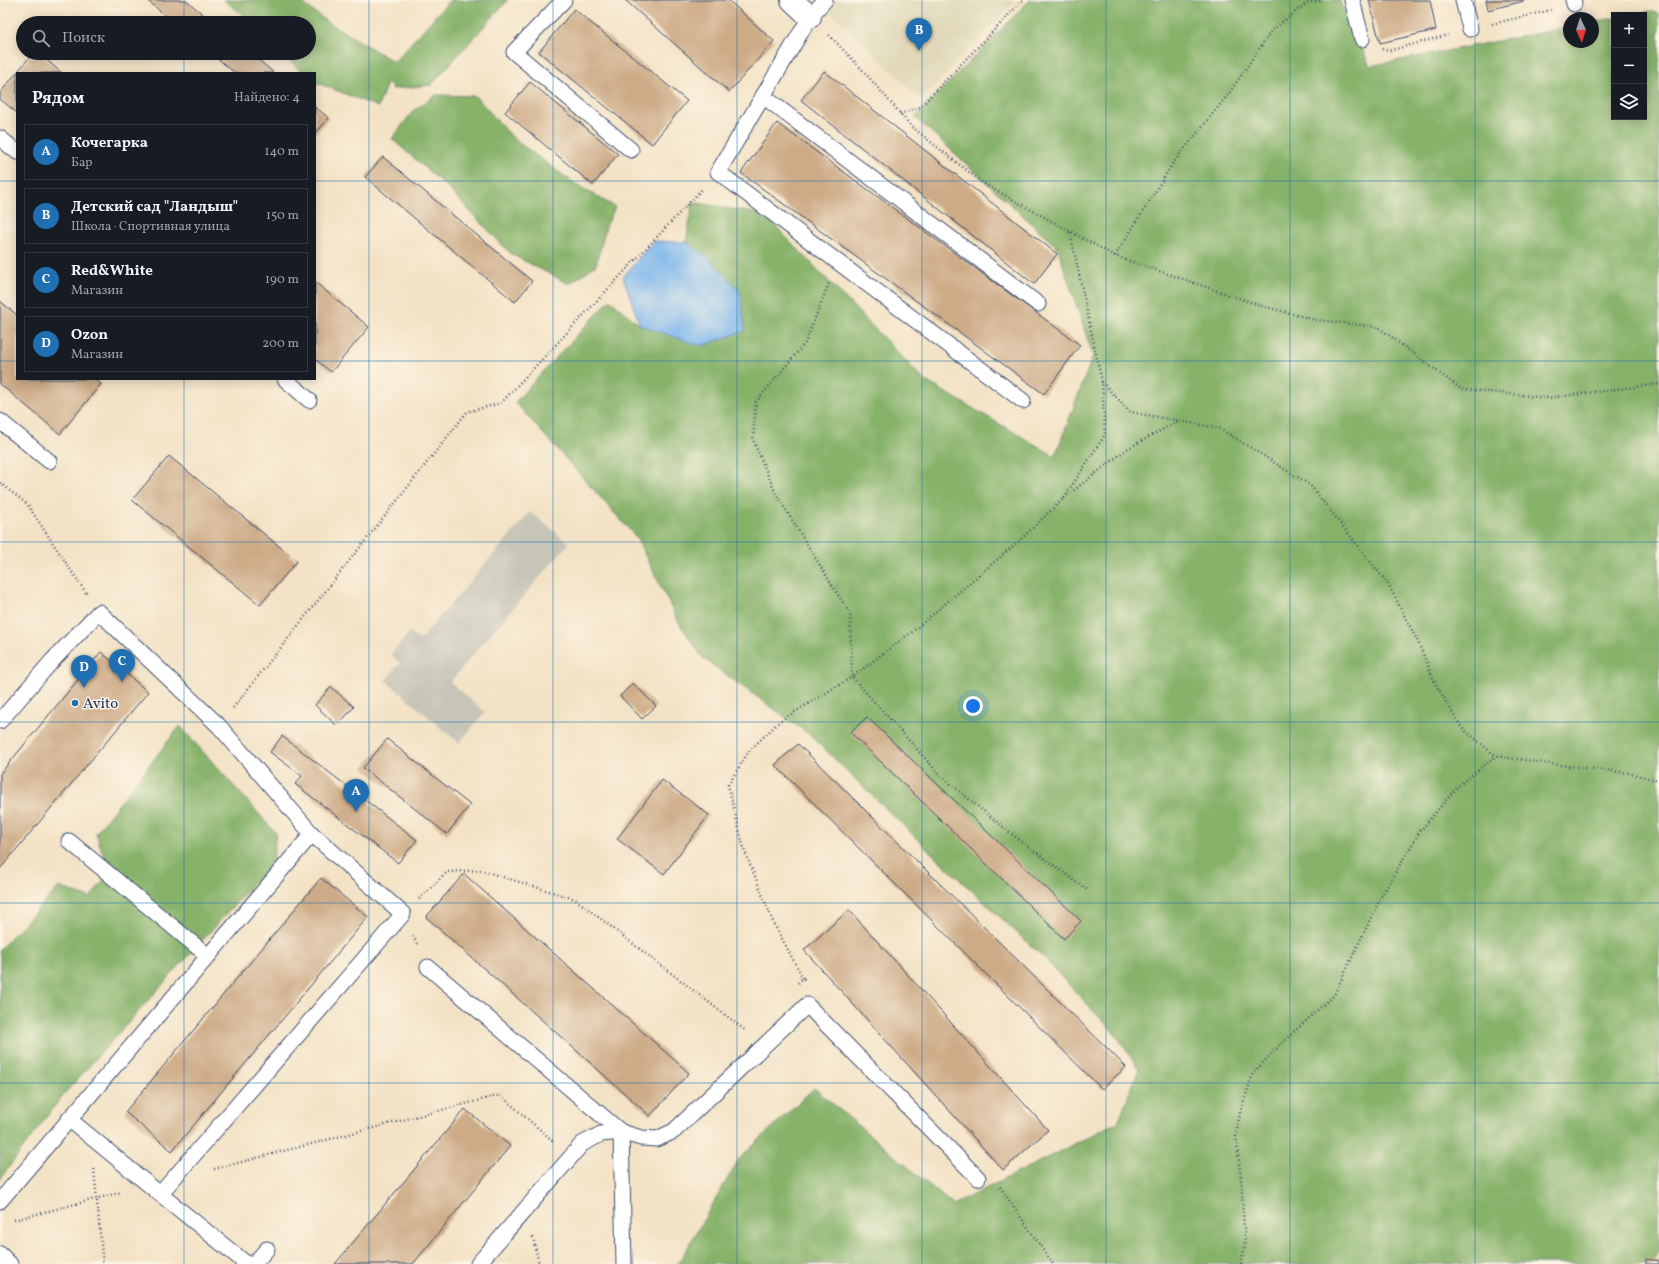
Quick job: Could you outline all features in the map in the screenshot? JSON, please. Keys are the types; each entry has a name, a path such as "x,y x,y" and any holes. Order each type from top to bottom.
{"street":[{"path":"792,0 810,16"}],"lane":[{"path":"564,0 514,52 631,150"},
{"path":"825,0 810,16 718,172 1023,401"},
{"path":"1352,0 1362,39"},
{"path":"1463,0 1470,29"},
{"path":"763,96 1038,304"},
{"path":"0,138 16,151"},
{"path":"286,380 309,400"},
{"path":"0,421 48,461"},
{"path":"0,721 52,661 99,612 219,726 312,834 403,914 173,1180 154,1190"},
{"path":"0,1201 312,834"},
{"path":"69,841 208,956"},
{"path":"428,967 621,1132 624,1264"},
{"path":"478,1264 582,1144 601,1134 621,1132 641,1138 657,1139 674,1130 807,1005 978,1178"},
{"path":"69,1119 154,1190 247,1264"},
{"path":"254,1264 267,1249"},
{"path":"0,1254 10,1264"}],"path":[{"path":"900,114 920,107 1023,0"},
{"path":"1115,256 1173,163 1227,96 1272,30 1307,3 1322,0"},
{"path":"810,16 859,66 912,128 984,184 1115,256 1259,305 1302,317 1378,327 1461,388 1548,398 1659,384"},
{"path":"219,726 467,412 501,403 718,172"},
{"path":"1063,499 1105,435 1102,382 1070,231"},
{"path":"838,262 805,343 756,402 754,440 776,494 850,614 852,677 941,776 1019,840 1090,891"},
{"path":"1102,382 1130,412 1219,428 1310,485 1388,584 1418,642 1435,683 1462,728 1496,756 1629,773 1659,781"},
{"path":"808,984 803,978 774,924 744,849 728,785 749,751 780,721 852,677 912,632 1019,541 1063,499 1127,449 1178,421"},
{"path":"0,483 27,504 99,612"},
{"path":"1241,1264 1245,1246 1241,1178 1236,1136 1240,1113 1253,1073 1285,1040 1334,995 1382,895 1420,831 1458,786 1496,756"},
{"path":"428,967 403,914 447,872 480,870 575,899 749,1034"},
{"path":"798,984 803,978"},
{"path":"173,1180 500,1095 558,1146"},
{"path":"91,1137 102,1264"},
{"path":"997,1183 1053,1264"},
{"path":"7,1222 96,1199 154,1190"}],"shaded area":[{"path":"819,0 1016,0 921,100"},
{"path":"530,512 569,543 450,682 485,712 459,743 385,680 400,663 391,654 410,632 420,640"}],"green space":[{"path":"224,0 299,0 326,21 394,62 450,0 508,0 431,85 393,89 387,83 378,107 316,82 316,72 301,72 289,60 316,60 316,16 244,16"},
{"path":"1030,0 1339,0 1370,66 1563,28 1563,48 1599,48 1599,21 1611,19 1611,120 1647,120 1647,12 1644,12 1649,11 1659,14 1659,1250 1651,1264 678,1264 739,1159 814,1088 953,1205 1118,1122 1139,1069 1116,1035 1043,957 941,862 810,735 703,658 679,623 636,537 515,402 610,300 640,325 740,291 709,259 686,242 693,202 765,215 924,380 1055,456 1093,356 1057,247 915,117"},
{"path":"436,95 475,96 515,140 574,183 615,207 606,227 596,265 569,284 511,254 447,187 392,139 413,111"},
{"path":"180,726 276,833 273,862 63,1095 0,1179 0,949 59,887 90,898 109,873 96,833"}],"water":[{"path":"654,241 686,242 708,257 740,291 745,331 701,346 640,325 623,277"}],"building":[{"path":"147,0 186,0 205,16 166,16"},
{"path":"625,0 728,0 774,41 729,92"},
{"path":"1369,0 1430,0 1436,30 1380,43"},
{"path":"1486,0 1524,0 1524,1 1488,10"},
{"path":"574,9 687,101 652,144 539,52"},
{"path":"27,60 46,60 61,72 17,72"},
{"path":"219,60 258,60 273,72 234,72"},
{"path":"824,71 1057,254 1034,284 801,100"},
{"path":"16,74 16,112 0,99 0,93"},
{"path":"530,82 618,154 593,185 505,112"},
{"path":"316,108 329,118 316,133"},
{"path":"777,123 1080,345 1044,394 741,173"},
{"path":"383,157 532,281 515,302 365,177"},
{"path":"316,283 369,327 331,372 316,360"},
{"path":"0,301 16,314 16,380 95,380 101,384 60,434 0,384"},
{"path":"169,456 297,561 260,605 132,500"},
{"path":"101,652 148,692 0,869 0,774"},
{"path":"633,683 656,706 642,719 620,696"},
{"path":"331,687 354,707 337,726 315,705"},
{"path":"867,717 1081,921 1064,939 850,732"},
{"path":"282,736 417,840 398,863 295,784 302,776 270,752"},
{"path":"387,739 470,805 447,834 363,768"},
{"path":"798,744 1126,1067 1102,1089 775,765"},
{"path":"662,780 709,815 664,874 617,839"},
{"path":"464,874 689,1073 650,1116 426,917"},
{"path":"321,878 368,917 172,1151 125,1112"},
{"path":"849,910 1048,1130 1003,1170 804,950"},
{"path":"465,1109 510,1146 413,1264 335,1264"},
{"path":"1646,1259 1659,1261 1659,1264 1646,1264"}],"place":[{"name":"Детский сад \"Ландыш\"","path":"919,51"},
{"name":"Red&White","path":"122,682"},
{"name":"Ozon","path":"84,688"},
{"name":"Avito","path":"75,703"},
{"name":"Кочегарка","path":"356,812"}]}
